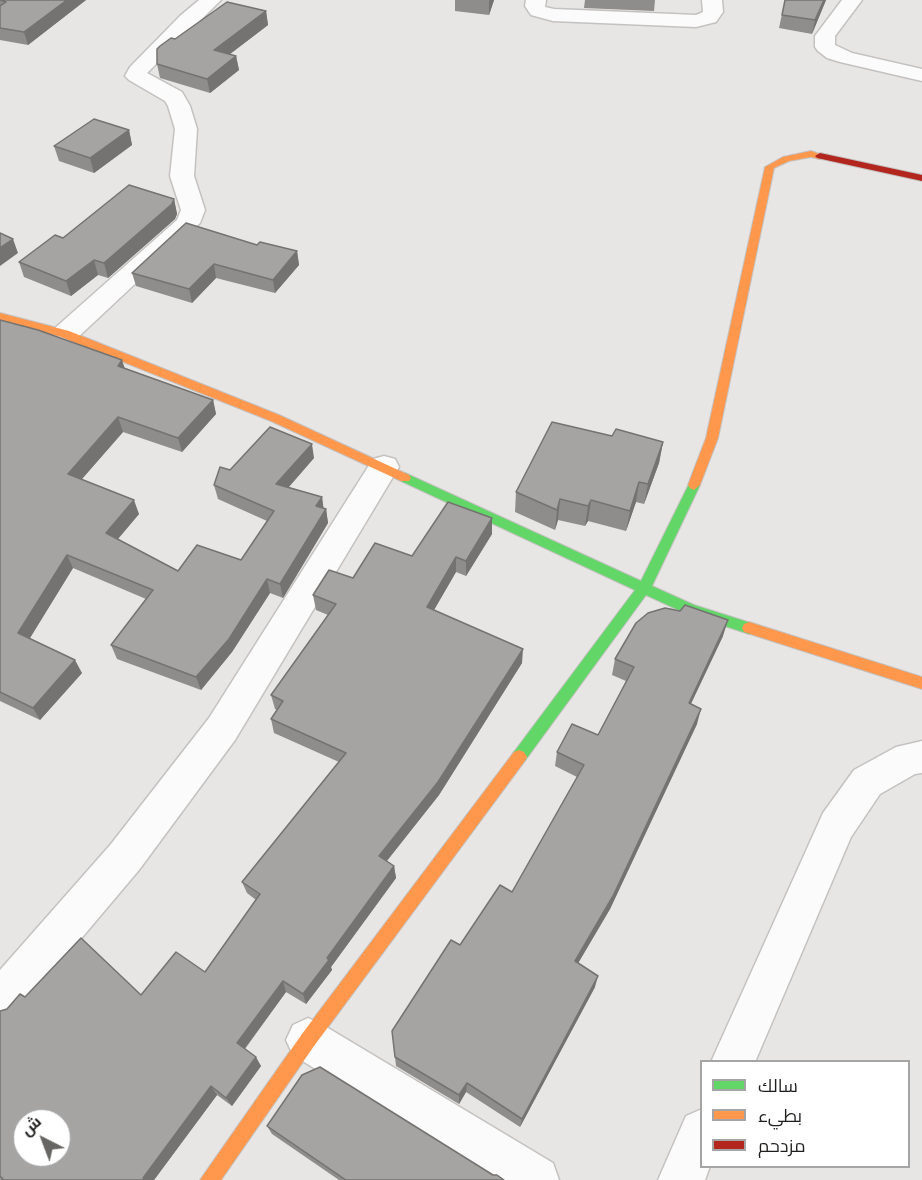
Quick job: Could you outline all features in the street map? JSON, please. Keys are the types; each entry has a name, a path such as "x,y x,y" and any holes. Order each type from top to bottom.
{"street":[{"path":"66,334 188,223 193,210 182,176 186,129 179,106 174,97 136,76 137,71 187,20 211,0"},
{"path":"536,0 535,6 538,11 553,15 696,21 709,18 713,12 712,0"},
{"path":"852,0 825,36 825,47 834,54 847,58 922,75"},
{"path":"210,1180 308,1040 644,588 690,496 712,438 770,167 786,159 812,154 922,178"},
{"path":"0,316 66,334 275,418 690,609 922,683"},
{"path":"0,1002 125,857 222,729 384,467"},
{"path":"734,1060 837,826 867,782 909,759 922,757"},
{"path":"308,1040 536,1180"},
{"path":"681,1180 700,1137"}],"building":[{"path":"0,0 67,0 24,32 0,28 0,6 6,2"},
{"path":"785,0 824,0 815,20 782,15"},
{"path":"227,2 266,11 214,50 236,56 207,79 157,64 157,49 160,46 171,38 175,39"},
{"path":"94,119 129,130 90,158 54,146"},
{"path":"129,185 174,199 172,204 104,263 94,260 66,281 19,262 55,235 63,238"},
{"path":"186,223 257,245 260,242 297,251 273,280 214,264 189,289 132,273"},
{"path":"0,233 13,239 0,248"},
{"path":"0,320 38,330 122,360 118,366 213,400 178,438 118,417 68,474 134,500 106,533 178,571 197,545 241,560 274,511 214,485 220,467 230,470 270,427 312,444 276,484 322,497 316,506 326,509 280,584 267,579 229,639 196,677 111,645 153,590 67,555 18,633 75,660 33,708 0,692"},
{"path":"552,422 612,436 616,429 663,442 648,484 639,482 630,511 591,500 588,506 560,499 557,510 516,492"},
{"path":"448,502 492,518 466,561 456,557 427,607 523,649 438,782 379,856 394,866 327,958 329,960 303,994 283,981 237,1043 256,1057 226,1098 211,1086 143,1178 145,1180 4,1180 0,1176 0,1011 7,1009 20,994 25,997 81,938 141,995 176,952 205,972 260,894 242,882 346,753 271,719 283,701 271,695 336,604 313,595 329,570 353,578 375,543 412,556"},
{"path":"685,605 728,620 689,703 701,709 613,896 575,961 598,976 522,1119 467,1083 459,1095 395,1057 392,1031 451,940 460,945 500,885 512,892 584,765 557,752 572,724 598,735 634,667 615,659 636,623 648,613 665,608 680,611"},
{"path":"320,1067 504,1180 346,1180 267,1126 302,1075"}],"traffic: fast":[{"path":"405,478 690,609 749,628"},
{"path":"519,757 644,588 694,485"}],"traffic: slow":[{"path":"694,485 712,438 770,167 786,159 811,154 820,156"},
{"path":"0,316 65,334 275,418 405,478"},
{"path":"749,628 922,683"},
{"path":"210,1180 308,1040 519,757"}],"traffic: jam":[{"path":"820,156 922,178"}]}
